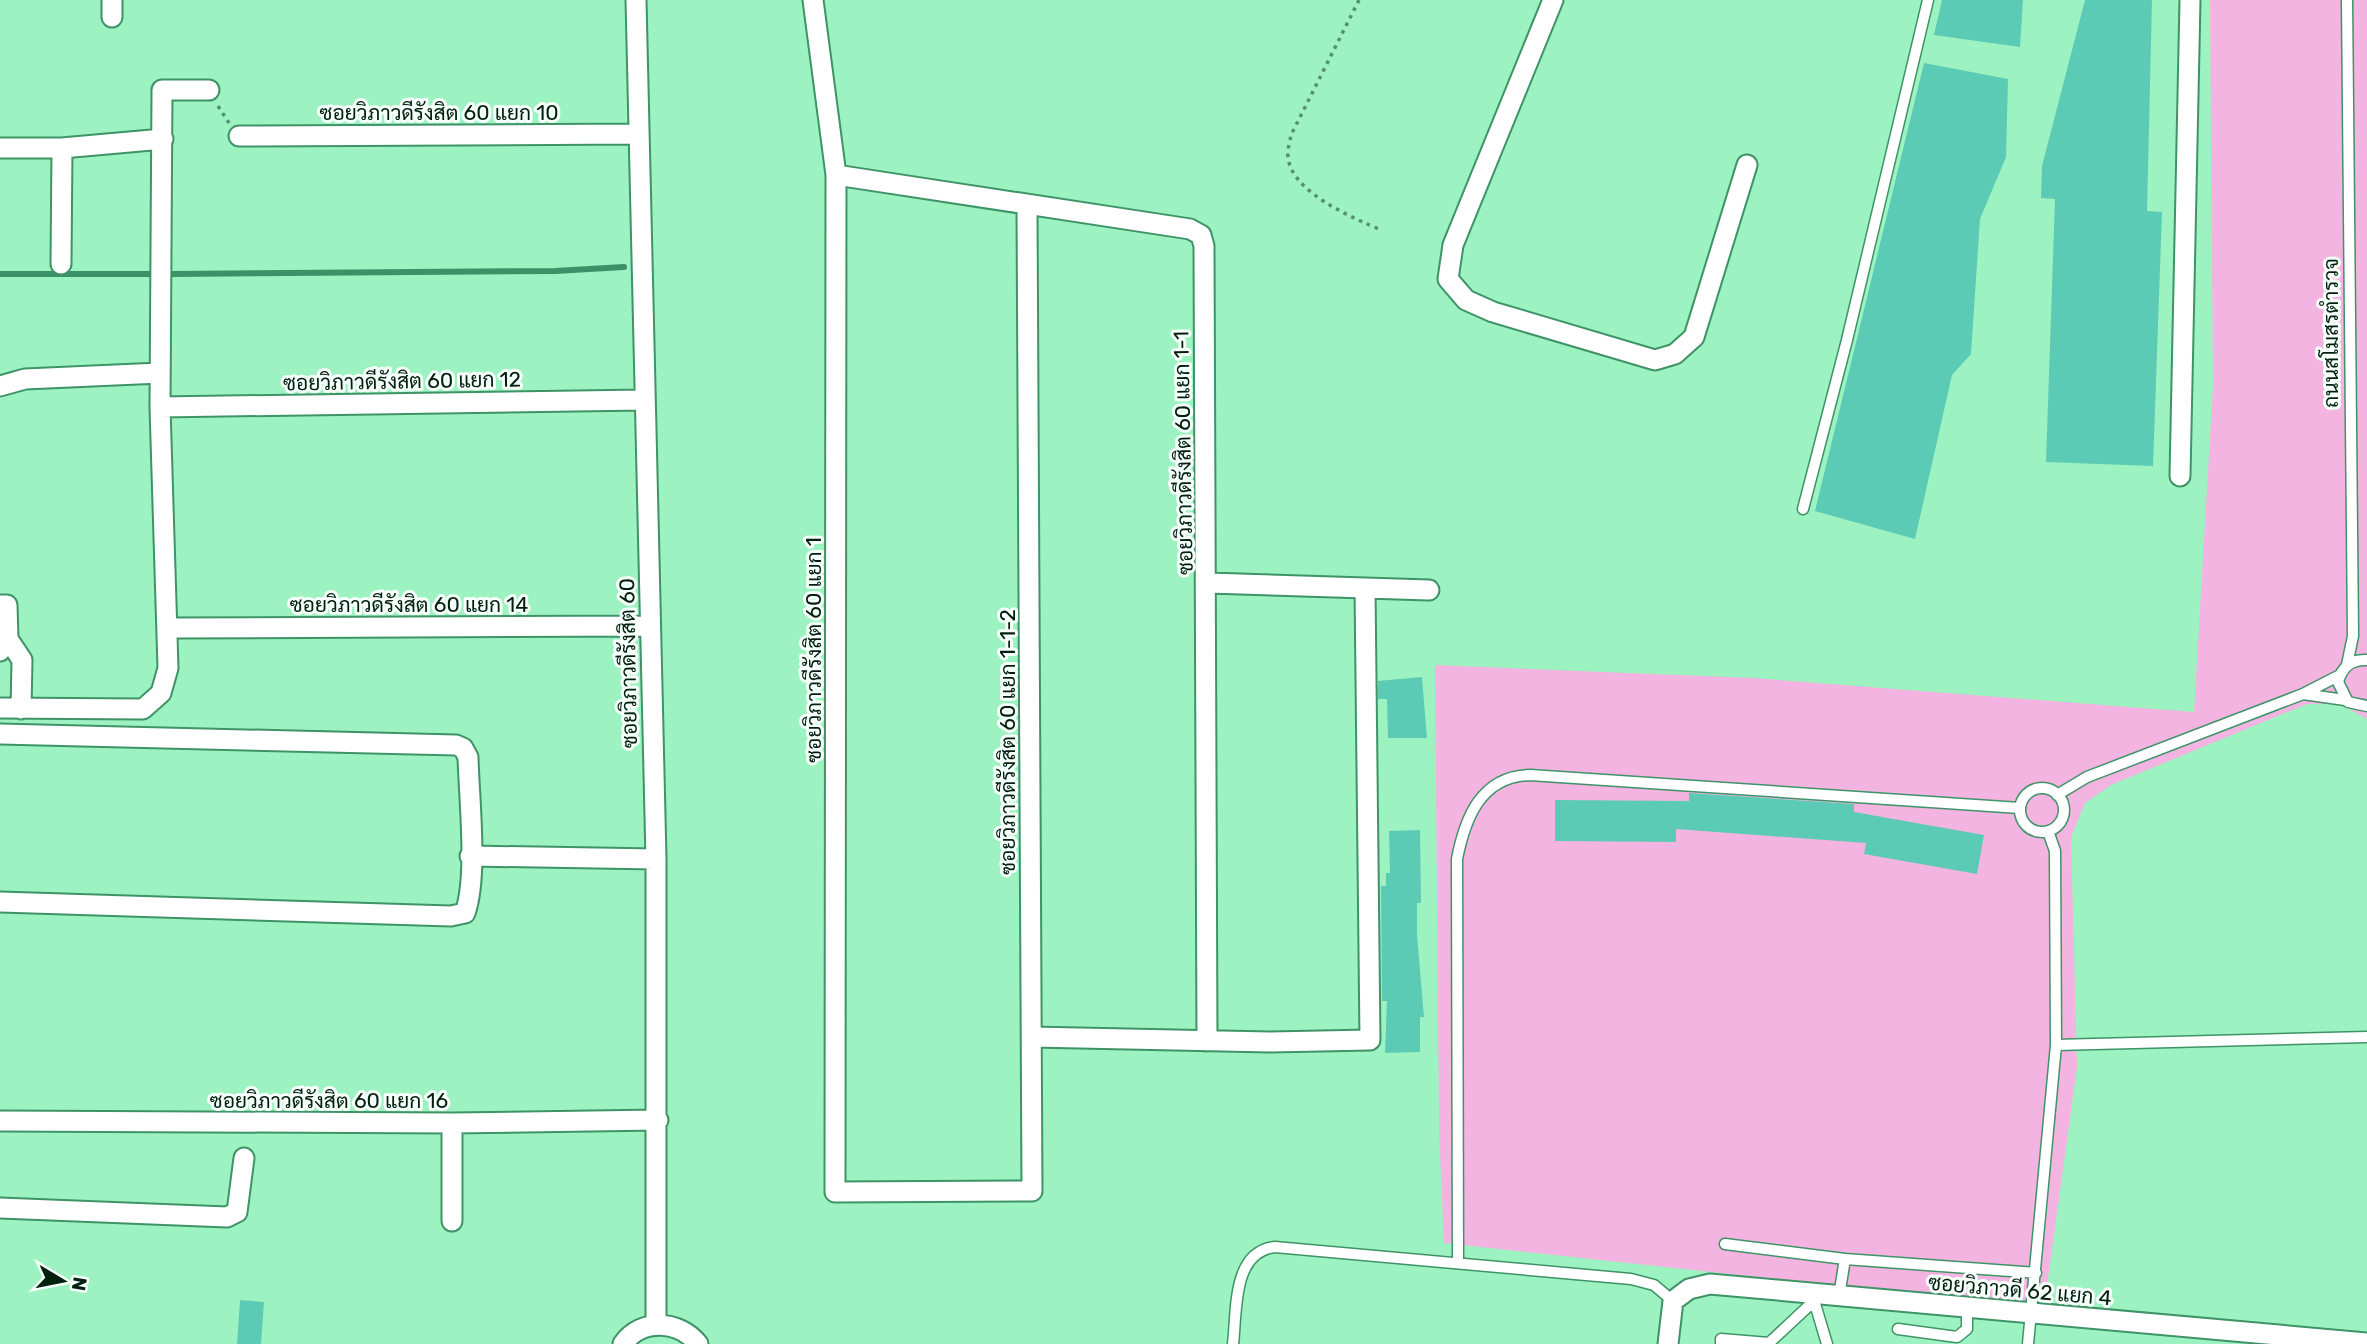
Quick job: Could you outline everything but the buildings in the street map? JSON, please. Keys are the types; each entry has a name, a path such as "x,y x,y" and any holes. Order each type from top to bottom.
{"street":[{"name":"ซอยวิภาวดีรังสิต 60","path":"636,0 656,859 656,1325"},
{"name":"ซอยวิภาวดีรังสิต 60 แยก 1","path":"813,0 836,175 835,1192 946,1191"},
{"path":"1553,0 1453,245 1448,279 1466,300 1493,312 1656,360 1675,354 1694,337 1747,165"},
{"path":"2180,476 2190,0"},
{"path":"0,708 142,709 161,693 168,668 169,628 160,407 162,90 209,90"},
{"name":"ซอยวิภาวดีรังสิต 60 แยก 10","path":"239,136 639,134"},
{"path":"0,148 62,148 163,139"},
{"path":"61,264 62,148"},
{"name":"ซอยวิภาวดีรังสิต 60 แยก 1-1","path":"836,175 1190,229 1201,235 1208,583 1207,1041"},
{"name":"ซอยวิภาวดีรังสิต 60 แยก 1-1-2","path":"946,1191 1032,1191 1027,206"},
{"path":"0,386 25,379 160,373"},
{"name":"ซอยวิภาวดีรังสิต 60 แยก 12","path":"160,407 644,400"},
{"path":"1208,583 1429,590"},
{"path":"1032,1037 1207,1041 1370,1040 1365,588"},
{"path":"0,605 7,605 4,645 22,660 21,709"},
{"name":"ซอยวิภาวดีรังสิต 60 แยก 14","path":"169,628 649,626"},
{"path":"0,734 456,745 463,748 468,758 470,856 469,900 465,913 451,916 0,902"},
{"path":"470,856 656,859"},
{"name":"ซอยวิภาวดีรังสิต 60 แยก 16","path":"0,1121 452,1123 658,1120"},
{"path":"452,1123 453,1221"},
{"path":"0,1208 227,1217 237,1212 240,1203 244,1158"},
{"name":"ซอยวิภาวดี 62 แยก 4","path":"1673,1301 1689,1289 1710,1284 1813,1297 1839,1296 2031,1315 2199,1336 2367,1343"},
{"path":"1668,1344 1673,1301"},
{"path":"623,1344 640,1329 656,1325 682,1330 698,1344"}],"lane":[{"path":"1803,509 1847,340 1928,0"},
{"name":"ถนนสโมสรตำรวจ","path":"2057,795 2087,777 2303,694 2340,675 2347,666 2353,636 2347,0"},
{"path":"2347,666 2357,660 2367,660"},
{"path":"2340,675 2339,690 2345,700"},
{"name":"ถนนสโมสรตำรวจ","path":"2303,694 2345,700 2355,706 2367,706"},
{"path":"1458,1263 1457,859 1463,826 1474,806 1498,784 1514,775 1530,775 2020,808"},
{"path":"2037,788 2044,788 2057,795 2064,808 2060,823 2048,831 2027,827 2020,808 2025,795 2037,788"},
{"path":"2028,1344 2056,1045 2055,851 2048,831"},
{"path":"2056,1045 2367,1037"},
{"path":"1725,1244 1846,1259 2036,1273"},
{"path":"1233,1344 1241,1278 1248,1259 1260,1249 1275,1247 1631,1279 1654,1285 1673,1301"},
{"path":"1839,1296 1846,1259"},
{"path":"1721,1344 1721,1339 1769,1344 1813,1297 1828,1344"},
{"path":"1898,1329 1957,1337 1967,1329 1967,1309"}],"path":[{"path":"1359,0 1291,135 1287,159 1303,184 1336,211 1381,230"},
{"path":"209,90 239,136"}],"shaded area":[{"path":"2210,0 2367,0 2367,719 2340,704 2307,704 2111,785 2085,803 2071,837 2077,1067 2044,1308 1444,1243 1439,1131 1435,665 1753,678 2194,712 2213,385"}],"waterway":[{"path":"173,274 555,271 624,267"},
{"path":"0,274 152,274"}]}
